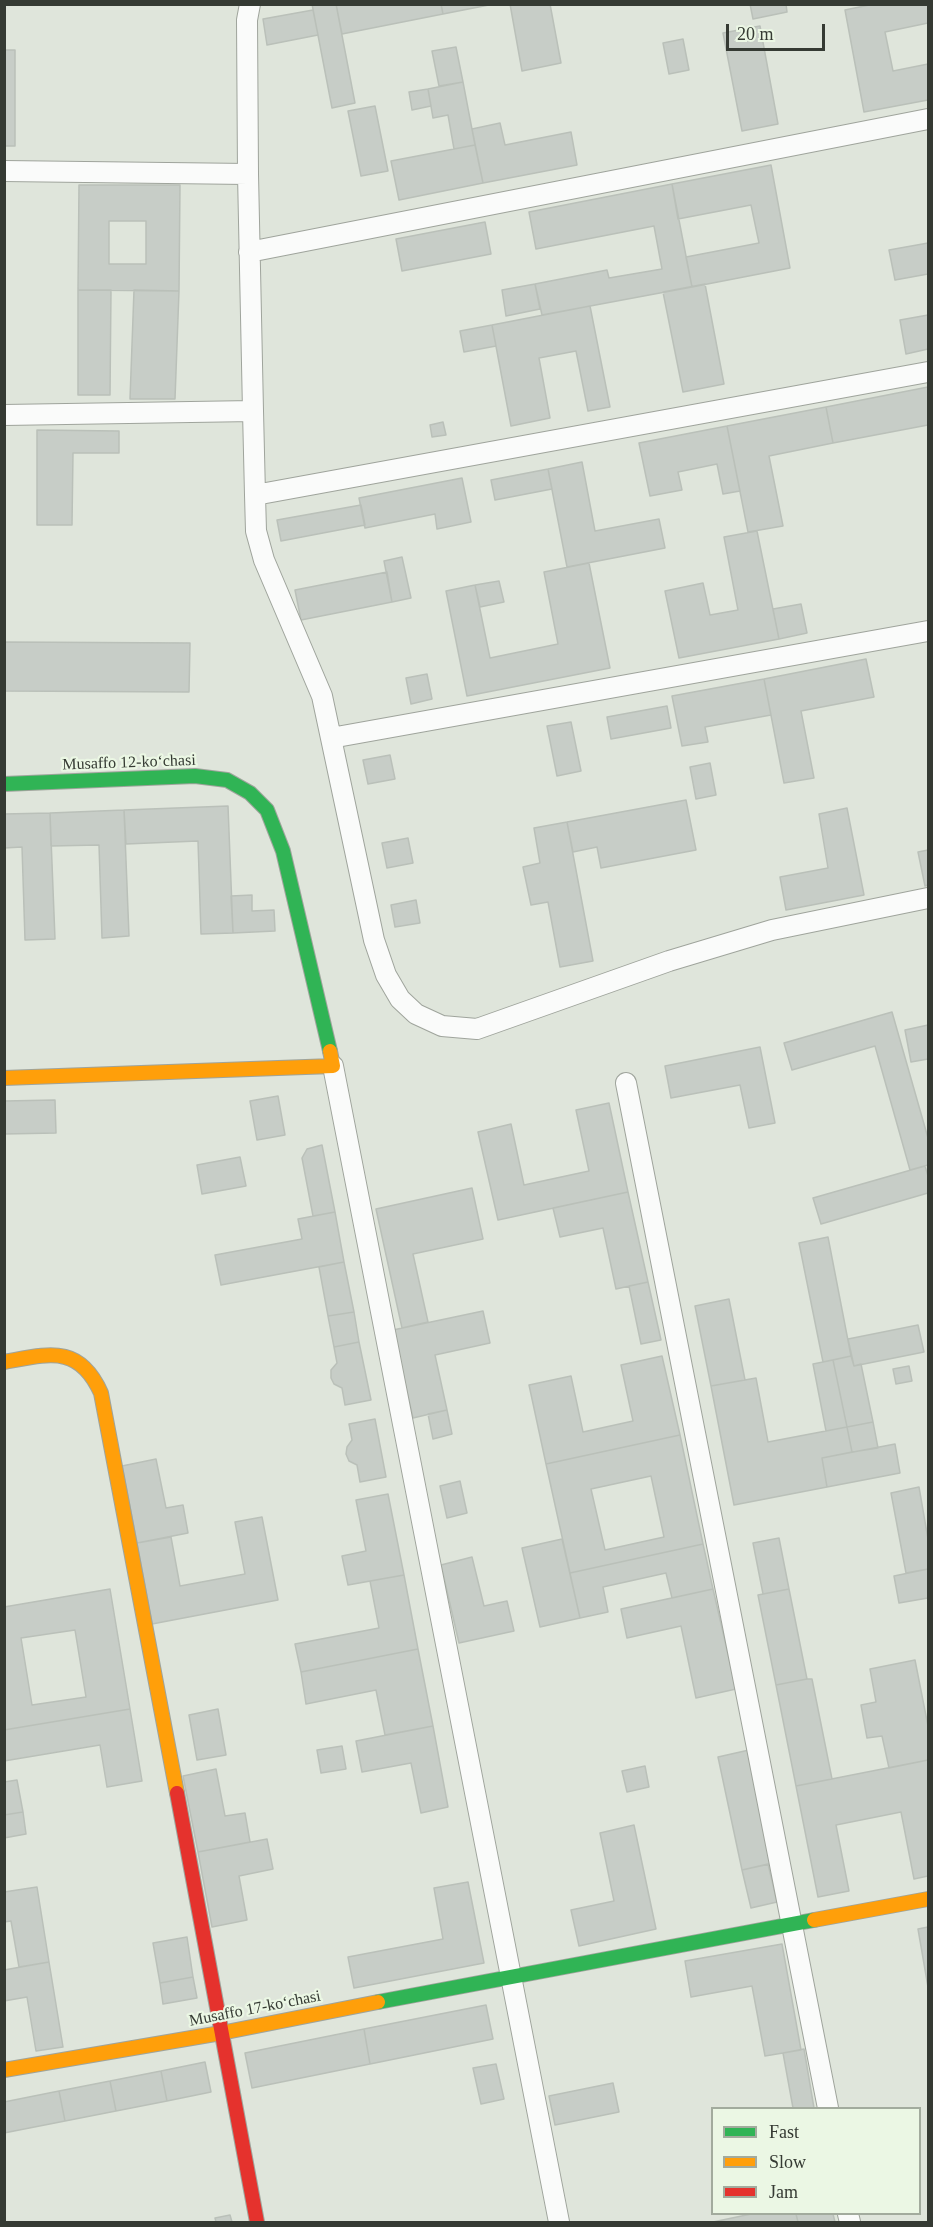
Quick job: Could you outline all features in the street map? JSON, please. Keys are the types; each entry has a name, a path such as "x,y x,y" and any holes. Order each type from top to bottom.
{"street":[{"name":"Musaffo 12-koʻchasi","path":"4,784 195,776 227,780 250,793 267,810 283,851 333,1066"},
{"path":"4,1078 333,1066"},
{"path":"4,1362 61,1355 82,1365 96,1380 104,1401 257,2223"},
{"name":"Musaffo 17-koʻchasi","path":"4,2070 221,2033 510,1976 928,1899"}],"lane":[{"path":"250,4 247,20 248,174 256,531 264,560 322,696 374,940 386,975 400,999 416,1014 442,1026 477,1029 669,961 772,930 928,898"},
{"path":"249,252 928,119"},
{"path":"4,171 248,174"},
{"path":"255,495 928,372"},
{"path":"4,414 253,411"},
{"path":"331,738 928,631"},
{"path":"333,1066 559,2223"},
{"path":"626,1083 828,2107"}],"building":[{"path":"312,4 336,4 355,103 332,108"},
{"path":"336,4 441,4 443,14 342,34"},
{"path":"441,4 494,4 443,14"},
{"path":"510,4 550,4 561,63 522,71"},
{"path":"750,4 786,4 787,12 753,19"},
{"path":"874,4 928,4 928,23 885,32 893,71 928,64 928,100 864,112 845,10"},
{"path":"313,10 318,35 267,45 263,19"},
{"path":"760,26 778,124 742,131 723,33"},
{"path":"683,39 689,70 669,74 663,43"},
{"path":"456,47 463,82 439,86 432,51"},
{"path":"4,50 15,50 15,146 4,146"},
{"path":"463,82 475,145 454,149 448,115 433,118 428,89"},
{"path":"428,89 431,106 412,110 409,92"},
{"path":"375,106 388,171 361,176 348,111"},
{"path":"500,123 505,145 571,132 577,165 483,183 472,129"},
{"path":"475,145 483,183 399,200 391,161"},
{"path":"771,165 790,268 692,287 686,257 759,243 751,205 678,219 672,184"},
{"path":"672,184 692,287 542,315 535,284 607,270 609,278 662,269 654,226 536,249 529,212"},
{"path":"79,185 180,185 179,291 78,290","holes":["109,221 146,221 146,264 109,264"]},
{"path":"485,222 491,254 402,271 396,239"},
{"path":"928,243 928,274 895,280 889,250"},
{"path":"535,284 540,309 506,316 502,290"},
{"path":"705,284 724,384 683,392 663,292"},
{"path":"78,290 111,290 110,395 78,395"},
{"path":"134,290 179,291 175,399 130,399"},
{"path":"590,306 610,407 588,411 576,351 539,358 550,418 511,426 492,325"},
{"path":"928,315 928,349 906,354 900,320"},
{"path":"492,325 496,346 464,352 460,331"},
{"path":"928,387 928,425 833,443 826,407"},
{"path":"826,407 833,443 769,456 783,526 748,532 727,426"},
{"path":"443,422 446,435 432,437 430,425"},
{"path":"727,426 740,491 723,494 717,464 678,472 682,490 650,496 639,443"},
{"path":"37,430 119,431 119,453 73,453 72,525 37,525"},
{"path":"582,462 595,531 659,519 665,548 567,567 548,469"},
{"path":"548,469 552,489 495,500 491,480"},
{"path":"462,478 471,522 437,529 435,514 365,528 359,498"},
{"path":"361,505 365,525 281,541 277,520"},
{"path":"757,531 779,639 679,658 665,591 703,583 710,615 738,610 724,537"},
{"path":"402,557 411,598 392,602 384,561"},
{"path":"589,563 610,668 467,696 446,591 475,585 490,658 558,644 544,572"},
{"path":"387,572 392,602 301,620 295,590"},
{"path":"499,581 504,602 480,607 475,585"},
{"path":"801,604 807,633 779,639 773,609"},
{"path":"4,642 190,643 189,692 4,691"},
{"path":"866,659 874,697 801,711 814,778 784,783 764,679"},
{"path":"427,674 432,699 411,704 406,678"},
{"path":"764,679 771,715 705,727 708,742 682,746 672,696"},
{"path":"667,706 671,728 611,739 607,717"},
{"path":"571,722 581,771 557,776 547,726"},
{"path":"390,755 395,779 368,784 363,760"},
{"path":"710,763 716,795 696,799 690,767"},
{"path":"686,800 696,850 601,868 597,847 573,852 567,822"},
{"path":"228,806 233,933 201,934 198,841 126,844 124,810"},
{"path":"847,808 864,895 786,910 780,877 828,868 819,814"},
{"path":"124,810 129,936 102,938 99,845 51,846 50,813"},
{"path":"50,813 55,939 25,940 22,847 4,848 4,814"},
{"path":"567,822 593,961 560,967 548,902 531,905 523,867 540,863 534,828"},
{"path":"408,838 413,863 387,868 382,843"},
{"path":"928,850 928,885 925,886 918,852"},
{"path":"252,895 252,911 274,910 275,931 233,933 231,896"},
{"path":"416,900 420,923 395,927 391,905"},
{"path":"892,1012 928,1138 928,1165 910,1170 875,1046 792,1070 784,1043"},
{"path":"928,1025 928,1059 911,1062 905,1030"},
{"path":"760,1047 775,1123 749,1128 740,1085 671,1098 665,1066"},
{"path":"278,1096 285,1135 257,1140 250,1101"},
{"path":"55,1100 56,1133 4,1134 4,1101"},
{"path":"609,1103 628,1192 498,1220 478,1132 511,1124 524,1185 589,1171 576,1110"},
{"path":"322,1145 335,1212 313,1216 302,1158 307,1149"},
{"path":"240,1157 246,1186 202,1194 197,1165"},
{"path":"925,1166 928,1176 928,1193 821,1224 813,1198"},
{"path":"472,1188 483,1239 413,1254 428,1322 402,1328 376,1209"},
{"path":"628,1192 648,1282 616,1289 603,1228 560,1237 553,1208"},
{"path":"335,1212 344,1262 221,1285 215,1255 302,1239 298,1219"},
{"path":"828,1237 851,1356 823,1362 799,1243"},
{"path":"344,1262 354,1312 328,1316 319,1267"},
{"path":"648,1282 661,1340 641,1344 629,1286"},
{"path":"729,1299 745,1380 711,1386 695,1306"},
{"path":"483,1311 490,1343 435,1355 447,1410 413,1418 393,1330"},
{"path":"354,1312 359,1342 334,1347 328,1316"},
{"path":"918,1325 924,1352 854,1366 848,1339"},
{"path":"359,1342 371,1400 345,1405 342,1388 334,1384 331,1378 331,1370 337,1363 334,1347"},
{"path":"662,1356 680,1435 546,1464 529,1385 571,1376 583,1432 633,1421 621,1365"},
{"path":"851,1356 854,1366 861,1364 873,1422 847,1427 833,1360"},
{"path":"833,1360 847,1427 826,1431 813,1364"},
{"path":"909,1366 912,1381 896,1384 893,1369"},
{"path":"756,1378 768,1442 847,1427 852,1452 822,1458 827,1487 734,1505 711,1386"},
{"path":"447,1410 452,1434 433,1439 428,1414"},
{"path":"375,1419 386,1477 360,1482 357,1465 349,1461 346,1454 347,1447 352,1440 349,1424"},
{"path":"873,1422 878,1448 852,1452 847,1427"},
{"path":"680,1435 703,1544 570,1573 546,1464","holes":["651,1476 664,1537 605,1550 591,1489"]},
{"path":"895,1444 900,1473 827,1487 822,1458"},
{"path":"156,1459 166,1508 183,1505 188,1533 137,1543 122,1466"},
{"path":"460,1481 467,1513 447,1518 440,1486"},
{"path":"919,1487 928,1539 928,1569 906,1573 891,1493"},
{"path":"388,1494 404,1575 348,1585 342,1556 366,1551 356,1500"},
{"path":"262,1517 278,1600 152,1624 137,1543 171,1537 180,1586 245,1574 235,1522"},
{"path":"779,1538 789,1589 763,1594 753,1543"},
{"path":"562,1539 580,1618 540,1627 522,1548"},
{"path":"703,1544 713,1589 672,1598 666,1573 603,1587 608,1612 580,1618 570,1573"},
{"path":"472,1557 484,1606 507,1601 514,1631 459,1643 441,1565"},
{"path":"928,1569 928,1598 899,1603 894,1576"},
{"path":"404,1575 418,1649 301,1672 295,1644 379,1628 370,1581"},
{"path":"110,1589 130,1709 4,1730 4,1607","holes":["75,1630 86,1697 32,1705 21,1638"]},
{"path":"713,1589 736,1689 696,1698 681,1626 627,1638 621,1609"},
{"path":"789,1589 807,1679 776,1685 758,1595"},
{"path":"418,1649 433,1726 385,1735 376,1690 306,1704 301,1672"},
{"path":"915,1660 928,1726 928,1760 889,1768 882,1736 867,1738 861,1705 876,1702 870,1669"},
{"path":"812,1679 832,1779 796,1786 776,1685"},
{"path":"130,1709 142,1781 107,1787 100,1745 4,1761 4,1730"},
{"path":"218,1709 226,1755 197,1760 189,1715"},
{"path":"433,1726 448,1807 421,1813 411,1763 362,1772 356,1741"},
{"path":"342,1746 346,1769 321,1773 317,1750"},
{"path":"749,1750 774,1863 742,1870 718,1757"},
{"path":"928,1760 928,1876 914,1879 901,1812 836,1825 849,1891 818,1897 796,1786"},
{"path":"645,1766 649,1787 627,1792 622,1771"},
{"path":"216,1769 225,1816 245,1813 250,1842 198,1852 183,1776"},
{"path":"17,1780 23,1812 4,1815 4,1782"},
{"path":"23,1812 26,1834 4,1838 4,1815"},
{"path":"634,1825 656,1929 579,1946 571,1910 614,1901 600,1833"},
{"path":"267,1839 273,1869 239,1876 247,1920 212,1927 198,1852"},
{"path":"768,1864 777,1902 751,1908 742,1870"},
{"path":"468,1882 484,1963 354,1988 348,1957 443,1939 434,1888"},
{"path":"37,1887 49,1962 19,1967 11,1921 4,1922 4,1892"},
{"path":"928,1927 928,1987 918,1929"},
{"path":"187,1937 193,1977 160,1983 153,1943"},
{"path":"782,1944 801,2050 765,2056 752,1986 691,1997 685,1961"},
{"path":"49,1962 63,2047 36,2051 27,1997 4,2001 4,1970"},
{"path":"193,1977 197,1998 163,2004 160,1983"},
{"path":"486,2005 493,2039 370,2064 364,2029"},
{"path":"364,2029 370,2064 252,2088 245,2053"},
{"path":"804,2049 814,2107 793,2107 783,2053"},
{"path":"205,2062 211,2092 167,2101 161,2071"},
{"path":"496,2064 504,2099 481,2104 473,2068"},
{"path":"161,2071 167,2101 116,2111 110,2081"},
{"path":"110,2081 116,2111 65,2121 59,2091"},
{"path":"613,2083 619,2112 555,2125 549,2096"},
{"path":"59,2091 65,2121 4,2133 4,2102"},
{"path":"230,2215 232,2222 216,2222 215,2218"},
{"path":"746,2215 796,2215 798,2222 713,2222"},
{"path":"796,2215 833,2215 835,2222 798,2222"}],"traffic: fast":[{"path":"4,784 195,776 227,780 250,793 267,810 283,851 330,1051"},
{"path":"378,2002 814,1920"}],"traffic: slow":[{"path":"4,1078 333,1066 330,1051"},
{"path":"4,1362 49,1355 61,1356 83,1366 101,1393 177,1793"},
{"path":"814,1920 928,1899"},
{"path":"4,2070 221,2033 378,2002"}],"traffic: jam":[{"path":"177,1793 257,2222"}]}
